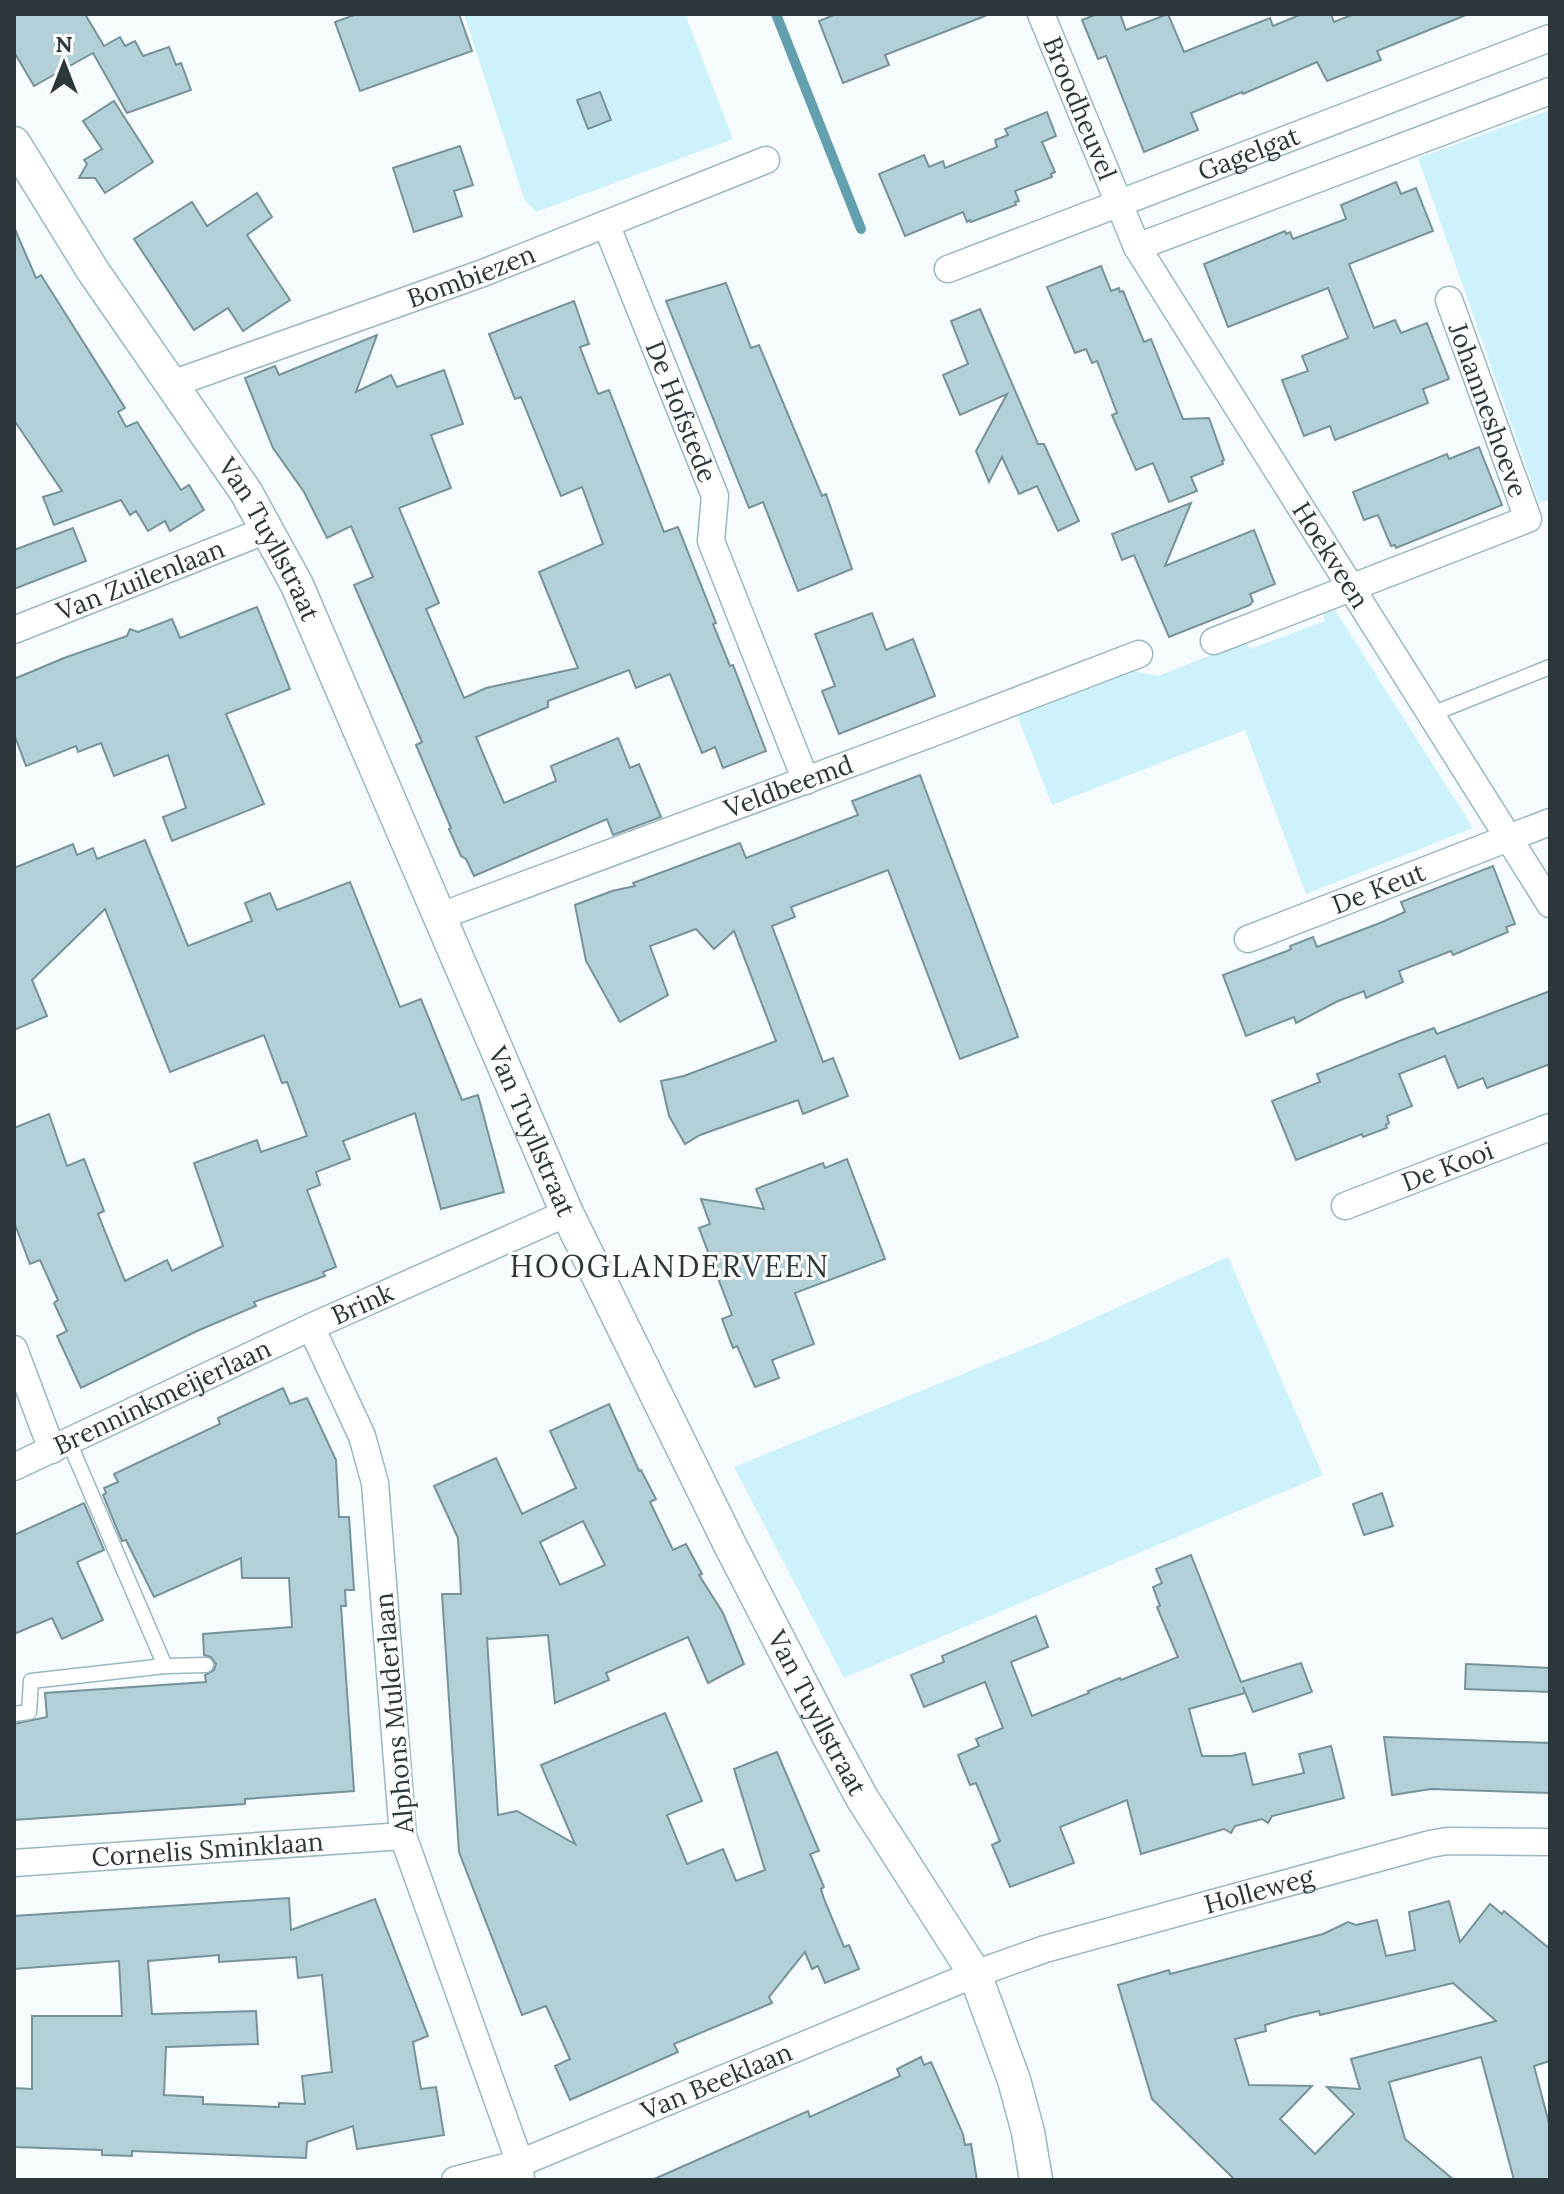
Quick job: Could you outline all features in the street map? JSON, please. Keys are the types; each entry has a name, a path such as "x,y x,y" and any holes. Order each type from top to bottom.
{"street":[{"name":"Broodheuvel","path":"1041,14 1118,204"},
{"name":"Gagelgat","path":"948,269 1550,38"},
{"name":"Gagelgat","path":"1137,247 1550,91"},
{"name":"Van Tuyllstraat","path":"14,143 77,247 232,471 312,617 567,1213 730,1545 829,1737 862,1798 975,1974 1014,2080 1028,2132 1036,2180"},
{"name":"Bombiezen","path":"172,384 483,273 766,160"},
{"name":"Hoekveen","path":"1118,204 1137,247 1550,904"},
{"name":"De Hofstede","path":"606,224 715,496 711,541 806,781"},
{"name":"Johanneshoeve","path":"1214,641 1528,519 1449,300"},
{"name":"Van Zuilenlaan","path":"14,630 267,530"},
{"name":"Veldbeemd","path":"438,917 1139,654"},
{"name":"De Keut","path":"1248,939 1550,822"},
{"name":"De Kooi","path":"1345,1206 1550,1127"},
{"name":"Brink","path":"375,1483 362,1436 311,1327 567,1213"},
{"name":"Brenninkmeijerlaan","path":"14,1467 311,1327"},
{"path":"14,1349 60,1446"},
{"name":"Alphons Mulderlaan","path":"375,1483 403,1836 520,2172"},
{"name":"Cornelis Sminklaan","path":"14,1863 403,1836"},
{"name":"Holleweg","path":"975,1974 1045,1949 1422,1846 1447,1841 1550,1842"},
{"name":"Van Beeklaan","path":"455,2180 520,2172 975,1974"}],"lane":[{"path":"1432,714 1550,667"},
{"path":"60,1446 165,1666"},
{"path":"14,1714 29,1712 31,1681 165,1666 206,1665"}],"shaded area":[{"path":"464,14 685,14 733,139 536,212 524,199"},
{"path":"1550,110 1550,499 1539,503 1418,158"},
{"path":"1333,607 1473,828 1306,894 1245,730 1052,805 1015,710 1121,668 1158,676 1246,641 1250,649 1325,621 1322,611"},
{"path":"1228,1257 1323,1475 844,1678 734,1467 1046,1340"}],"building":[{"path":"14,14 85,14 104,46 120,37 125,46 135,41 143,56 169,47 176,65 181,63 191,90 127,113 93,53 34,86 14,52"},
{"path":"357,14 459,14 472,51 360,91 335,22"},
{"path":"836,14 985,16 885,55 889,65 843,83 819,21"},
{"path":"1097,14 1120,14 1126,30 1168,14 1184,52 1270,18 1273,26 1302,14 1331,14 1334,22 1354,14 1466,15 1377,51 1381,60 1327,81 1317,62 1191,113 1198,130 1144,152 1106,56 1098,59 1082,20"},
{"path":"600,92 611,120 588,129 577,100"},
{"path":"114,101 153,162 105,193 95,178 79,178 87,164 84,160 102,149 83,121"},
{"path":"1047,112 1056,136 1042,142 1055,172 1051,174 1052,177 1015,191 1019,201 1015,202 1016,205 971,222 967,222 963,212 905,236 879,174 924,155 929,167 943,161 945,168 997,147 995,140 1008,135 1005,129"},
{"path":"460,146 473,185 454,191 462,216 414,232 393,168"},
{"path":"1396,182 1401,194 1416,188 1433,231 1349,264 1374,328 1395,320 1401,333 1427,323 1449,379 1423,389 1428,403 1335,440 1330,426 1304,436 1282,380 1308,371 1302,356 1348,338 1328,288 1228,327 1204,264 1285,231 1286,234 1290,232 1293,239 1346,219 1341,205"},
{"path":"257,193 272,217 247,235 290,300 243,331 228,308 194,330 134,239 192,202 207,226"},
{"path":"14,227 36,278 41,275 125,408 118,412 126,427 137,422 181,490 189,485 204,510 170,531 165,521 148,531 136,511 130,515 121,500 54,525 43,497 62,491 14,420"},
{"path":"1101,266 1111,291 1119,288 1120,292 1123,291 1144,342 1151,339 1183,419 1209,418 1224,460 1223,464 1191,477 1197,491 1169,502 1153,463 1136,470 1112,415 1117,413 1097,361 1092,363 1086,349 1075,353 1047,287"},
{"path":"726,283 751,348 759,345 822,496 826,494 852,569 798,591 763,502 749,508 666,301"},
{"path":"574,301 589,344 580,347 598,394 609,390 664,532 678,527 716,623 713,624 730,666 733,665 766,751 723,768 715,747 702,753 670,674 636,688 629,670 548,701 548,707 476,737 504,803 556,781 551,766 618,738 630,768 639,764 661,817 613,835 607,819 474,876 449,829 416,745 422,742 354,585 373,577 351,526 327,538 304,492 273,448 245,378 275,366 279,375 377,335 356,392 391,375 397,387 444,370 463,424 431,435 451,488 399,508 439,603 426,609 464,698 486,688 578,668 539,572 603,544 582,487 561,496 521,397 515,399 489,334"},
{"path":"980,309 1038,444 1044,444 1079,521 1058,531 1037,486 1019,494 1002,457 989,482 976,451 1007,394 960,415 943,375 968,364 951,321"},
{"path":"1479,447 1502,505 1396,548 1395,545 1391,546 1378,515 1364,520 1353,492 1447,454 1449,459"},
{"path":"1191,503 1165,566 1254,530 1275,584 1250,594 1253,601 1250,605 1169,637 1134,555 1122,560 1112,534"},
{"path":"73,528 86,561 14,589 14,550"},
{"path":"257,607 290,689 226,714 264,804 172,841 163,817 186,808 168,755 114,776 101,743 78,752 76,746 26,766 14,734 14,679 127,636 130,629 138,632 172,619 180,638"},
{"path":"872,613 886,650 913,639 935,696 839,734 822,691 835,686 815,634"},
{"path":"920,775 1018,1037 960,1059 888,870 791,907 795,917 772,926 823,1062 833,1058 848,1096 803,1114 798,1100 700,1135 685,1144 669,1116 661,1081 684,1076 776,1041 734,931 714,949 696,929 650,946 668,995 620,1022 586,961 575,905 635,886 633,883 740,843 746,858 858,815 852,801"},
{"path":"145,840 188,946 252,921 245,903 270,893 277,910 350,882 400,1007 421,999 462,1100 478,1095 504,1192 441,1209 415,1113 343,1141 350,1159 316,1172 320,1185 307,1190 336,1267 323,1272 325,1276 254,1302 256,1306 81,1388 57,1336 67,1331 54,1303 58,1300 40,1260 30,1264 14,1222 14,1128 49,1114 67,1166 84,1159 104,1211 98,1214 125,1281 167,1260 172,1271 223,1246 194,1163 257,1140 261,1152 307,1136 287,1082 282,1083 264,1035 170,1072 105,909 32,980 47,1016 14,1030 14,868 73,844 77,855 93,848 97,859"},
{"path":"1493,866 1515,924 1506,927 1508,932 1453,955 1451,951 1399,971 1403,982 1366,998 1364,991 1296,1023 1294,1017 1246,1036 1223,975 1287,951 1291,949 1290,946 1313,937 1317,947 1380,923 1405,912 1401,902"},
{"path":"1550,991 1550,1064 1487,1088 1483,1078 1458,1088 1445,1056 1399,1074 1412,1106 1387,1116 1387,1128 1363,1137 1362,1134 1296,1160 1272,1101 1320,1082 1317,1074 1402,1040 1434,1028 1437,1034"},
{"path":"847,1159 885,1259 795,1293 814,1344 772,1360 779,1378 755,1387 737,1346 733,1348 722,1319 732,1315 699,1228 710,1224 701,1199 764,1209 756,1189 823,1163 825,1168"},
{"path":"283,1388 290,1404 307,1398 336,1460 339,1517 349,1517 354,1590 345,1590 346,1606 341,1606 354,1791 245,1799 245,1804 14,1820 14,1724 47,1717 45,1693 206,1682 205,1675 214,1670 216,1664 211,1657 204,1655 203,1634 292,1627 289,1578 242,1578 241,1558 154,1597 126,1540 122,1541 103,1495 106,1493 104,1488 118,1482 114,1474 220,1424 218,1418"},
{"path":"609,1404 639,1471 656,1499 650,1502 673,1550 686,1544 702,1574 699,1575 723,1613 744,1664 708,1683 688,1637 606,1673 609,1680 555,1703 548,1635 487,1637 498,1815 517,1811 575,1844 541,1765 665,1713 702,1801 667,1815 687,1864 723,1849 736,1881 765,1870 734,1769 777,1752 819,1851 810,1854 824,1887 821,1889 824,1899 844,1947 849,1945 859,1969 825,1983 818,1966 812,1969 805,1952 769,1997 772,2003 674,2044 678,2052 570,2100 555,2066 570,2059 546,2006 522,2015 459,1852 442,1594 461,1594 458,1538 434,1486 496,1458 522,1514 576,1488 550,1431","holes":["583,1521 605,1565 560,1585 540,1542"]},
{"path":"1382,1493 1393,1526 1364,1535 1353,1504"},
{"path":"84,1503 104,1550 77,1562 103,1620 62,1639 52,1618 14,1634 14,1535"},
{"path":"1191,1555 1241,1682 1301,1663 1312,1692 1253,1712 1243,1687 1245,1693 1189,1709 1202,1756 1245,1753 1253,1785 1304,1773 1299,1754 1331,1746 1344,1798 1272,1816 1268,1823 1262,1819 1235,1826 1231,1833 1224,1829 1141,1854 1127,1800 1060,1827 1074,1863 1010,1887 992,1845 1000,1841 976,1783 970,1785 958,1755 979,1746 976,1739 1003,1728 985,1682 924,1707 911,1675 944,1662 942,1656 1036,1616 1048,1647 1011,1662 1032,1716 1178,1657 1157,1607 1160,1606 1153,1587 1162,1583 1156,1569"},
{"path":"1466,1664 1550,1668 1550,1692 1465,1689"},
{"path":"1384,1737 1550,1743 1550,1793 1431,1789 1392,1795"},
{"path":"289,1898 291,1930 375,1899 428,2036 413,2042 421,2089 436,2087 444,2135 357,2149 353,2126 307,2142 306,2158 132,2151 132,2156 102,2155 102,2150 14,2147 14,2088 32,2089 32,2016 122,2016 119,1961 14,1969 14,1916","holes":["219,1955 219,1962 296,1957 298,1978 322,1975 332,2072 302,2076 305,2104 279,2103 279,2107 203,2104 203,2097 164,2095 166,2047 258,2044 256,2011 152,2014 148,1961"]},
{"path":"1449,1901 1460,1942 1490,1904 1502,1914 1504,1911 1550,1949 1550,2061 1534,2066 1550,2127 1550,2180 1514,2180 1481,2057 1389,2082 1405,2139 1454,2180 1235,2180 1152,2099 1118,1985 1323,1934 1348,1922 1356,1925 1377,1920 1386,1956 1415,1950 1409,1912","holes":["1453,1983 1496,2021 1351,2059 1360,2089 1327,2087 1354,2114 1315,2154 1280,2119 1312,2086 1249,2085 1235,2039 1266,2031 1265,2025 1292,2017 1319,2011 1320,2015"]},
{"path":"921,2057 924,2065 931,2062 965,2145 971,2144 977,2180 652,2180 808,2111 810,2117 900,2076 897,2069"}],"waterway":[{"path":"776,14 861,229"}],"district":[{"name":"HOOGLANDERVEEN","path":"670,1267"}]}
